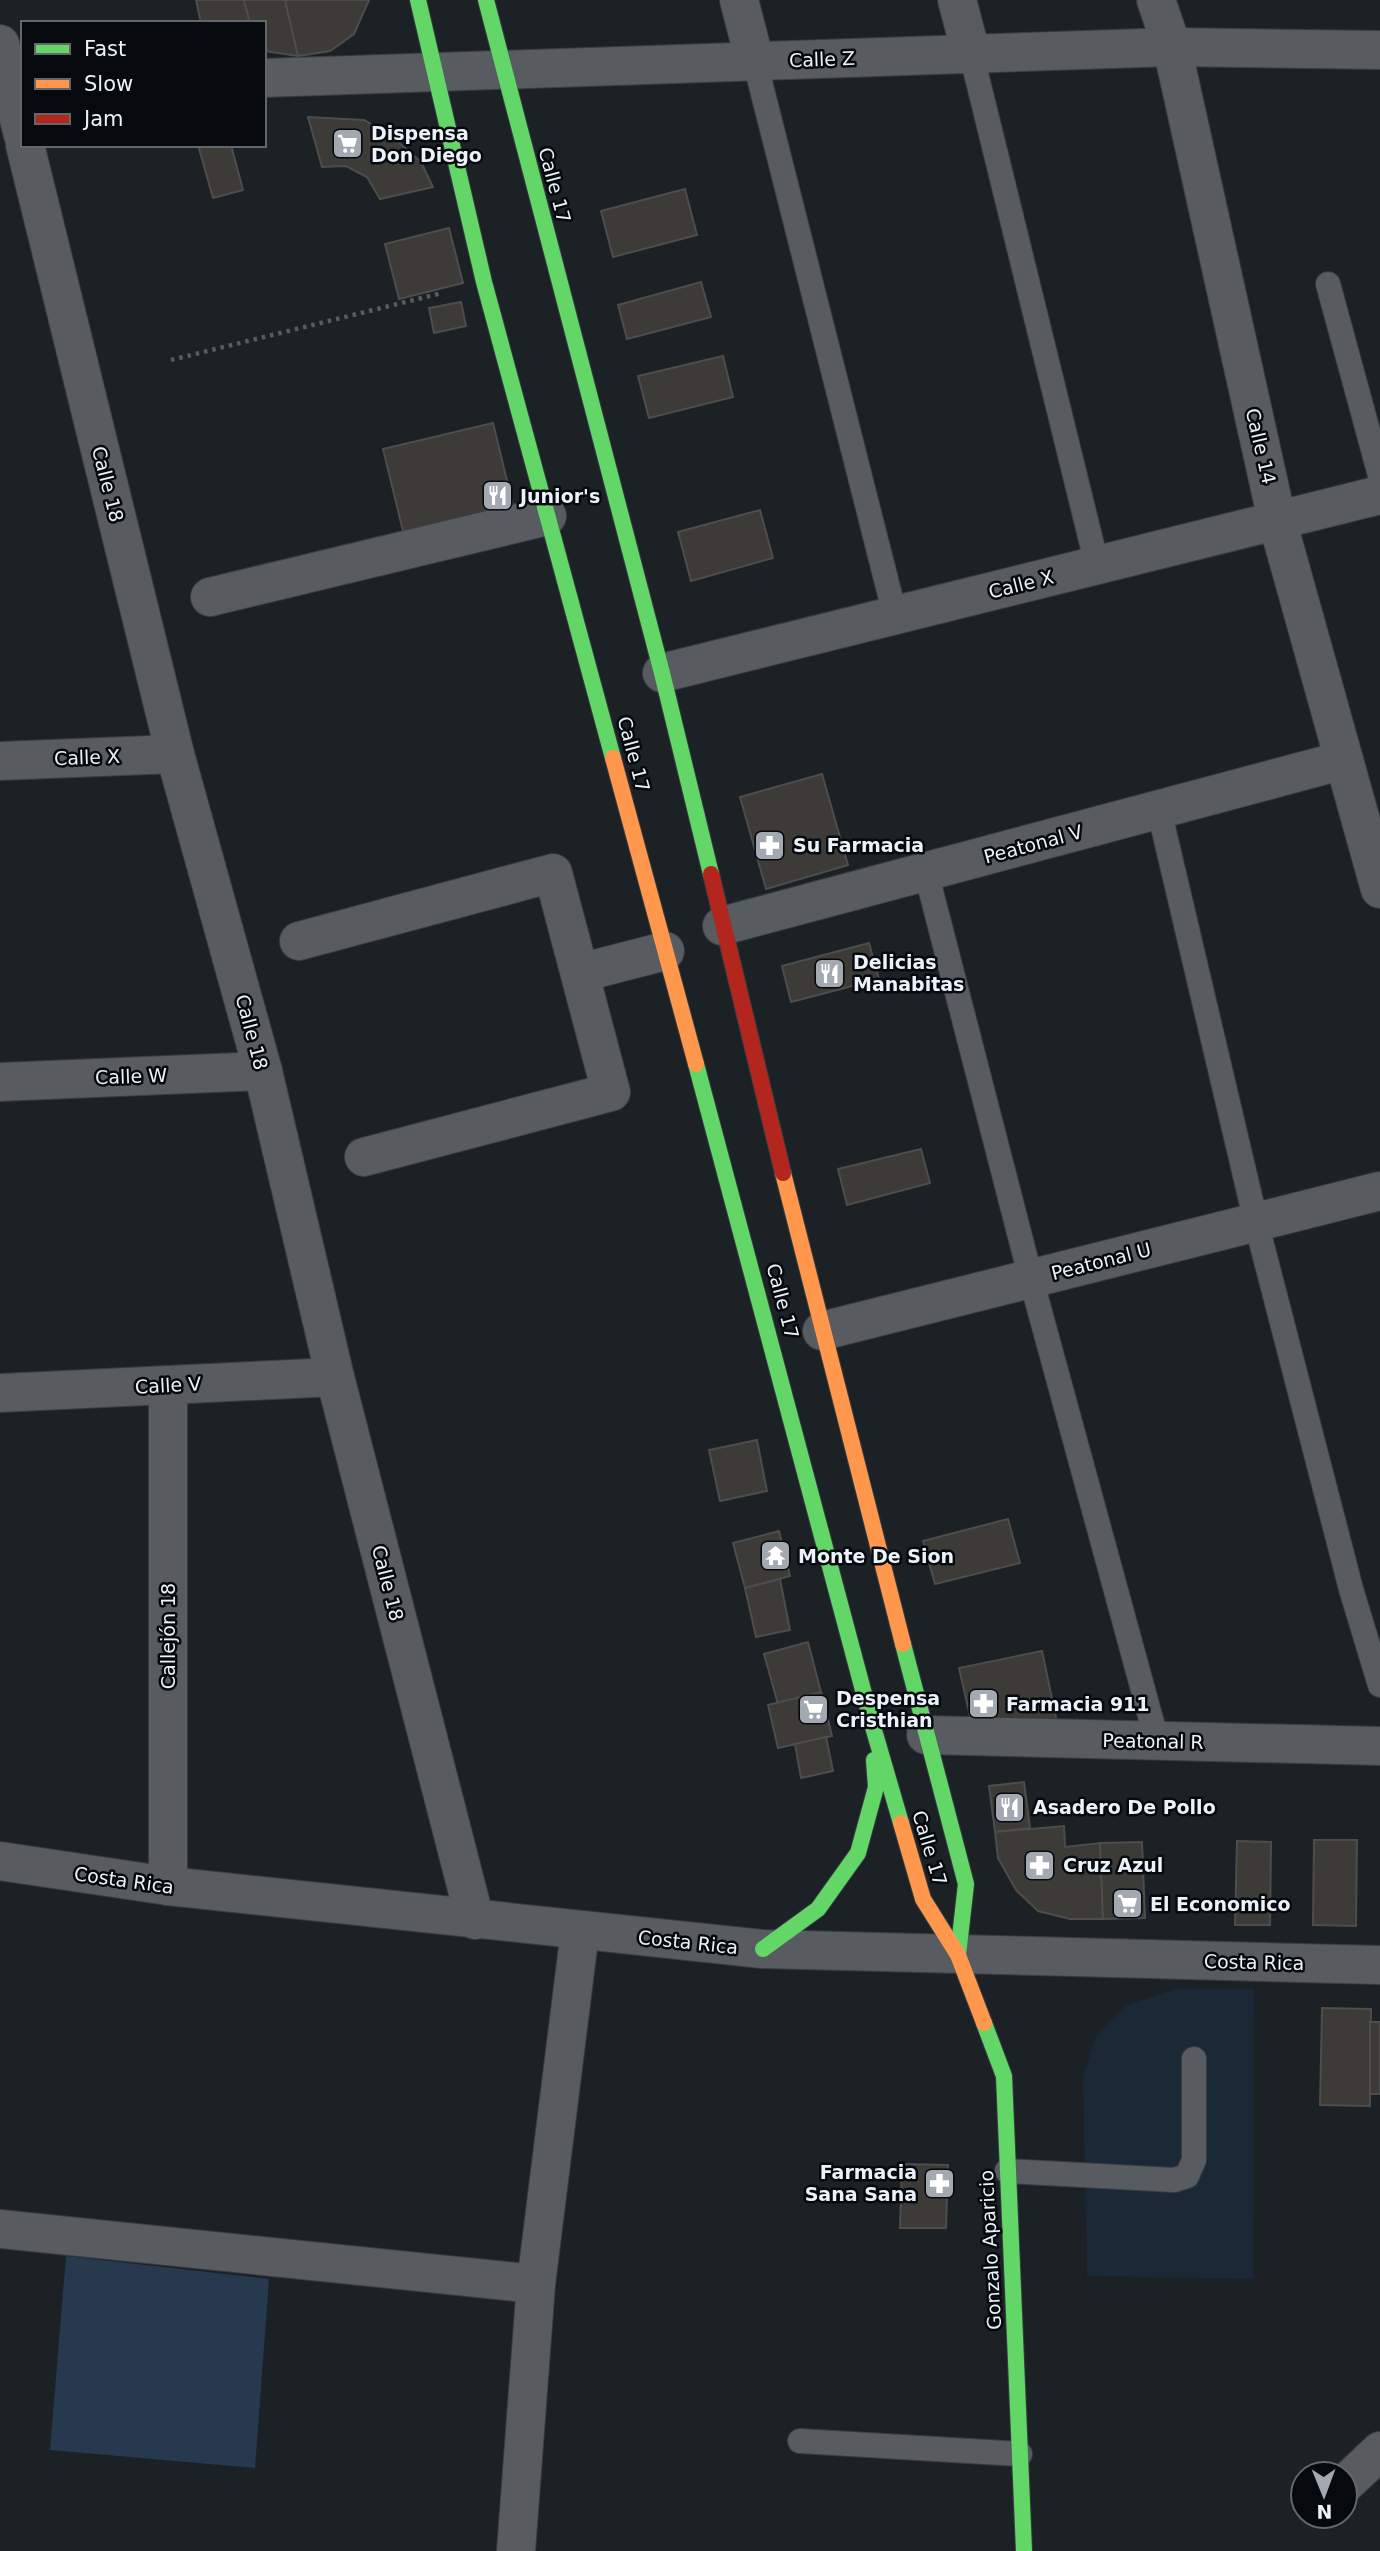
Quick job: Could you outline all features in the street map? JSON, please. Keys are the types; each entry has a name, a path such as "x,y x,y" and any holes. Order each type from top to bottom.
{"street":[{"name":"Calle 17","path":"418,0 484,282 787,1398 871,1720 923,1899 958,1955"},
{"name":"Calle 17","path":"486,0 662,673 822,1331 966,1884 958,1955"},
{"path":"739,0 755,62"},
{"path":"957,0 971,53"},
{"name":"Calle 14","path":"1156,0 1172,47 1277,520 1380,886"},
{"path":"0,44 8,90 21,129"},
{"name":"Calle Z","path":"266,78 1172,47 1377,60"},
{"name":"Calle 18","path":"25,147 174,754 262,1071 335,1377 475,1920"},
{"name":"Calle X","path":"662,673 1380,495"},
{"path":"210,597 547,516"},
{"name":"Calle X","path":"0,761 174,754"},
{"name":"Peatonal V","path":"722,926 1344,760"},
{"path":"299,941 553,873 611,1092 364,1157"},
{"path":"580,972 665,951"},
{"name":"Calle W","path":"0,1082 262,1071"},
{"name":"Peatonal U","path":"822,1331 1380,1191"},
{"name":"Calle V","path":"0,1393 335,1377"},
{"name":"Callejón 18","path":"168,1385 168,1886"},
{"path":"763,1950 818,1909 858,1853 876,1787 871,1720"},
{"name":"Peatonal R","path":"926,1735 1380,1746"},
{"name":"Costa Rica","path":"0,1861 168,1886 763,1950 1380,1965"},
{"path":"516,2551 536,2284 580,1931"},
{"name":"Gonzalo Aparicio","path":"958,1955 1003,2077 1024,2551"},
{"path":"0,2229 536,2284"},
{"path":"1359,2471 1380,2451"}],"lane":[{"path":"971,53 1097,565"},
{"path":"755,62 895,615"},
{"path":"1328,284 1380,475"},
{"path":"1159,810 1256,1222 1351,1589 1380,1685"},
{"path":"926,872 1031,1279 1157,1741"},
{"path":"1007,2171 1162,2179 1187,2176 1194,2160 1194,2059"},
{"path":"800,2441 1020,2454"}],"path":[{"path":"172,360 484,282"}],"shaded area":[{"path":"1176,1989 1254,1989 1253,2279 1087,2276 1083,2077 1096,2035 1127,2005"},
{"path":"66,2256 269,2279 255,2468 50,2450"}],"building":[{"path":"196,0 244,0 249,21 201,21"},
{"path":"244,0 285,0 298,56 266,51 266,21 249,21"},
{"path":"285,0 369,0 354,34 330,51 298,56"},
{"path":"308,117 364,120 392,136 421,162 433,187 380,199 367,177 346,166 322,167"},
{"path":"199,147 232,147 243,190 213,198"},
{"path":"685,189 697,235 613,257 601,211"},
{"path":"449,228 463,283 399,299 385,244"},
{"path":"701,282 711,317 627,339 618,305"},
{"path":"461,302 466,326 434,333 429,308"},
{"path":"723,356 733,397 649,418 638,376"},
{"path":"493,423 513,505 403,531 383,449"},
{"path":"760,510 773,558 691,581 678,532"},
{"path":"822,774 848,865 766,889 740,797"},
{"name":"Delicias Manabitas","path":"869,943 879,979 791,1002 782,966"},
{"path":"921,1149 930,1183 847,1205 838,1169"},
{"path":"757,1440 767,1491 720,1501 709,1450"},
{"path":"1008,1519 1020,1563 935,1584 923,1541"},
{"path":"779,1531 790,1576 745,1588 733,1543"},
{"path":"780,1579 790,1630 756,1637 745,1588"},
{"path":"808,1642 821,1692 778,1704 764,1654"},
{"path":"1042,1651 1057,1722 971,1721 959,1668"},
{"path":"821,1692 832,1736 778,1748 768,1705"},
{"path":"826,1737 833,1771 801,1778 795,1744"},
{"name":"Asadero De Pollo","path":"1024,1782 1030,1828 995,1832 989,1786"},
{"path":"1064,1826 1065,1847 1100,1843 1103,1919 1070,1919 1038,1911 1016,1890 998,1858 995,1832"},
{"path":"1314,1840 1357,1840 1356,1926 1313,1925"},
{"path":"1237,1841 1271,1842 1270,1925 1235,1925"},
{"path":"1142,1842 1145,1918 1103,1919 1100,1843"},
{"path":"1322,2008 1371,2009 1370,2106 1320,2105"},
{"path":"1370,2022 1380,2022 1380,2094 1370,2094"},
{"path":"902,2164 948,2165 946,2228 900,2228"}],"traffic: fast":[{"path":"418,0 484,282 613,758"},
{"path":"486,0 662,673 711,874"},
{"path":"696,1064 871,1720 901,1823"},
{"path":"903,1644 966,1884 958,1955"},
{"path":"763,1949 818,1909 858,1853 876,1787 874,1760"},
{"path":"984,2023 1004,2076 1024,2551"}],"traffic: slow":[{"path":"613,758 696,1064"},
{"path":"783,1173 903,1644"},
{"path":"901,1823 923,1899 958,1955 984,2023"}],"traffic: jam":[{"path":"711,874 783,1173"}],"place":[{"name":"Dispensa Don Diego","path":"348,144"},
{"name":"Junior's","path":"497,496"},
{"name":"Su Farmacia","path":"770,845"},
{"name":"Delicias Manabitas","path":"830,973"},
{"name":"Monte De Sion","path":"775,1556"},
{"name":"Farmacia 911","path":"983,1704"},
{"name":"Despensa Cristhian","path":"813,1709"},
{"name":"Asadero De Pollo","path":"1010,1807"},
{"name":"Cruz Azul","path":"1040,1865"},
{"name":"El Economico","path":"1127,1904"},
{"name":"Farmacia Sana Sana","path":"940,2183"}]}
